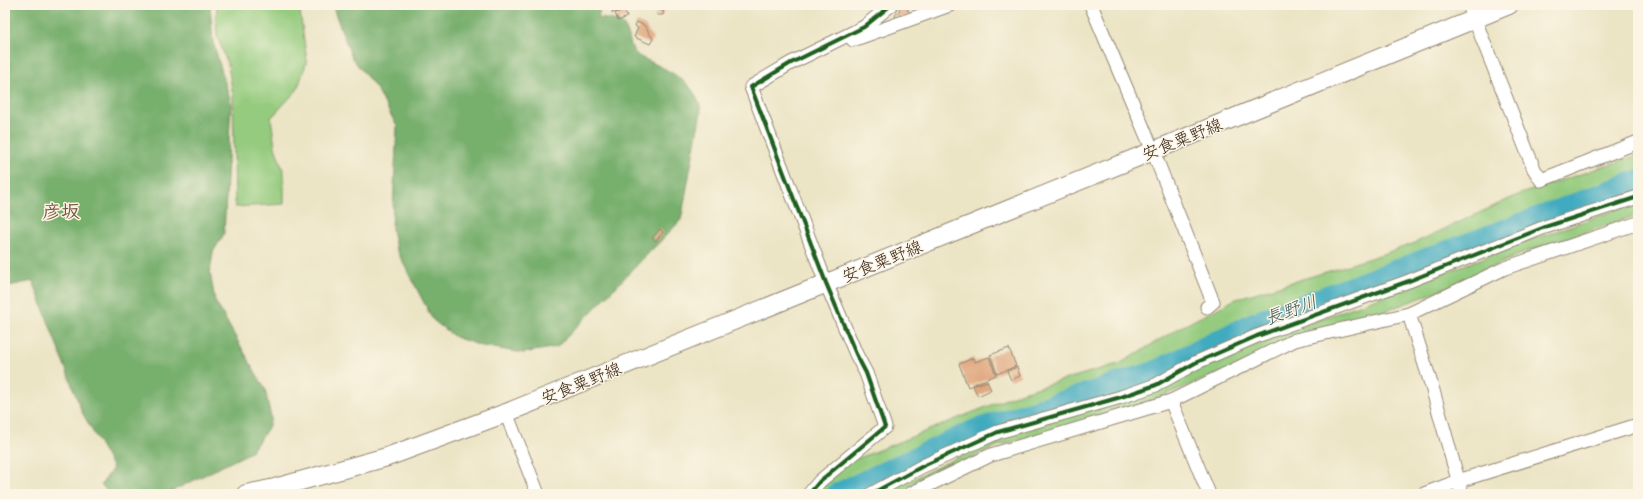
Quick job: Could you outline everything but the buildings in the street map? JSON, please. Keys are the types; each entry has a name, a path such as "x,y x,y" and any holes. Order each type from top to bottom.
{"main road":[{"name":"安食粟野線","path":"246,494 276,491 387,457 506,413 1153,151 1472,12 1509,5"}],"street":[{"path":"809,494 820,481 885,427 866,373 826,284 751,87 791,63 864,27 890,5"},
{"path":"791,63 950,5"},
{"path":"1091,5 1153,151 1213,302 1207,307"},
{"path":"1472,12 1534,169 1541,180 1638,142"},
{"path":"871,494 923,466 998,432 1121,397 1156,385 1195,363 1257,336 1409,282 1545,227 1638,197"},
{"path":"912,494 991,455 1171,401 1295,340 1409,314 1506,268 1638,223"},
{"path":"1409,314 1432,387 1462,494"},
{"path":"1171,401 1209,494"},
{"path":"506,413 538,494"},
{"path":"1424,494 1458,481 1638,425"}],"green space":[{"path":"5,5 210,5 213,42 231,103 224,234 213,252 210,272 215,301 265,389 271,418 268,428 251,452 163,494 111,494 101,485 113,468 82,412 33,281 9,286 5,277"},
{"path":"217,5 299,5 307,61 297,90 271,118 275,147 284,173 284,204 235,207 233,96 228,65 217,36"},
{"path":"332,5 601,5 598,18 615,20 621,23 627,31 631,46 636,54 669,71 683,81 690,87 699,102 701,111 681,220 557,347 523,353 482,346 455,337 433,320 396,249 392,229 397,126 376,88 352,58"},
{"path":"1638,155 1638,179 1245,321 1153,367 1013,413 859,478 836,494 800,494 839,466 1026,391 1121,363 1179,328 1238,298 1333,270 1410,245 1520,194"},
{"path":"1638,202 1638,215 1528,251 1431,294 1385,311 1308,333 1243,364 1116,414 997,446 896,494 883,494 999,437 1160,388 1234,352 1528,241"}],"waterway":[{"name":"長野川","path":"838,494 977,430 1153,373 1253,324 1638,181"}],"cycle path":[{"path":"809,494 820,481 885,427 866,373 856,354 826,283 751,87 791,63 864,27 891,5"},
{"path":"871,494 923,466 998,432 1121,397 1156,385 1195,363 1257,336 1409,281 1545,227 1638,197"}],"district":[{"name":"彦坂","path":"61,211"}]}
